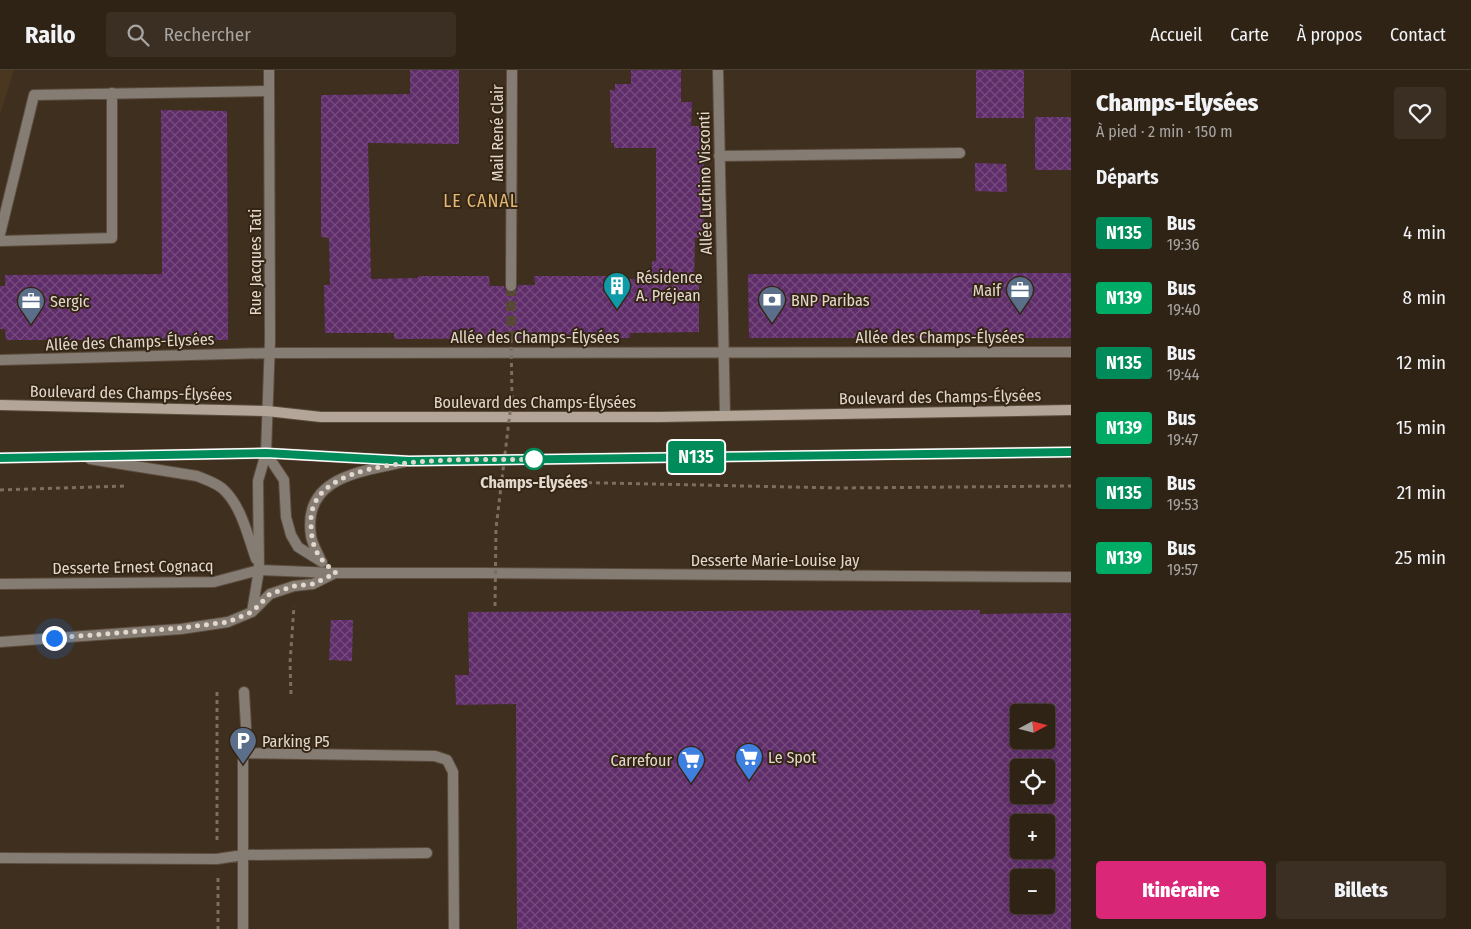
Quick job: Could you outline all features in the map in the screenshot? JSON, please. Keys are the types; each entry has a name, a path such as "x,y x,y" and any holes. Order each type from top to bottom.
{"main road":[{"name":"Boulevard des Champs-Élysées","path":"0,405 267,411 322,418 659,417 1071,410"},
{"path":"0,458 266,453 409,461 1071,452"}],"street":[{"name":"Rue Jacques Tati","path":"252,612 260,570 258,481 266,453 270,353 269,70"},
{"name":"Mail René Clair","path":"511,286 512,70"},
{"name":"Allée Luchino Visconti","path":"718,70 725,415"},
{"path":"0,234 34,95 269,91"},
{"path":"0,241 112,238 112,94"},
{"path":"719,156 960,153"},
{"name":"Allée des Champs-Élysées","path":"0,360 270,353 1071,352"},
{"path":"0,642 180,628 228,622 252,612 270,594 294,586 313,584 336,573 298,547 291,535 286,517 284,480 266,453"},
{"path":"70,456 197,476 212,482 225,491 242,517 260,570"},
{"path":"321,561 311,537 311,509 325,488 340,477 409,461"},
{"name":"Desserte Ernest Cognacq","path":"0,584 214,582 260,570 336,573"},
{"name":"Desserte Marie-Louise Jay","path":"336,573 1071,576"},
{"path":"243,929 243,753 246,727 244,692"},
{"path":"243,753 435,756 447,760 453,772 454,929"},
{"path":"0,858 218,859 243,855 427,853"}],"path":[{"path":"495,606 496,528 512,396 511,338"},
{"path":"498,481 841,488 1071,486"},
{"path":"0,490 135,485"},
{"path":"291,694 290,663 294,612"},
{"path":"217,692 218,929"}],"shaded area":[{"path":"0,70 14,70 0,115"}],"building":[{"path":"410,70 459,70 459,144 368,143 371,279 418,278 418,276 489,276 490,286 504,286 505,290 510,293 517,290 518,285 535,285 534,276 607,276 607,279 652,279 652,261 656,261 656,148 614,148 614,143 611,143 610,90 615,90 615,84 631,84 631,70 681,70 681,102 692,102 691,126 704,126 704,238 695,238 694,284 699,284 699,332 630,333 630,338 394,339 394,333 325,333 324,285 330,285 329,238 321,237 321,95 410,94"},
{"path":"976,70 1024,70 1024,118 976,118"},
{"path":"161,110 227,111 228,340 6,340 5,329 0,329 0,286 5,286 5,275 162,274"},
{"path":"1035,117 1071,117 1071,170 1035,170"},
{"path":"975,163 1006,164 1007,192 975,191"},
{"path":"1071,273 1071,338 749,338 748,274"},
{"name":"Le Spot","path":"980,610 980,614 1071,613 1071,929 517,929 516,704 456,705 455,675 469,675 468,612"},
{"path":"331,620 353,620 352,661 329,660"}],"tunnel":[{"path":"511,286 511,339"}],"bus line":[{"name":"N135","path":"0,458 266,453 409,461 1071,452"}],"place":[{"name":"Résidence A. Préjean","path":"617,310"},
{"name":"Maif","path":"1020,314"},
{"name":"BNP Paribas","path":"772,324"},
{"name":"Sergic","path":"31,325"},
{"name":"Champs-Elysées","path":"534,459"},
{"name":"Parking P5","path":"243,765"},
{"name":"Le Spot","path":"749,781"},
{"name":"Carrefour","path":"691,784"}],"district":[{"name":"LE CANAL","path":"481,201"}],"route":[{"path":"54,638 180,628 228,622 252,612 270,594 294,586 313,584 336,573 321,561 311,537 311,509 325,488 340,477 409,461 534,459"}]}
